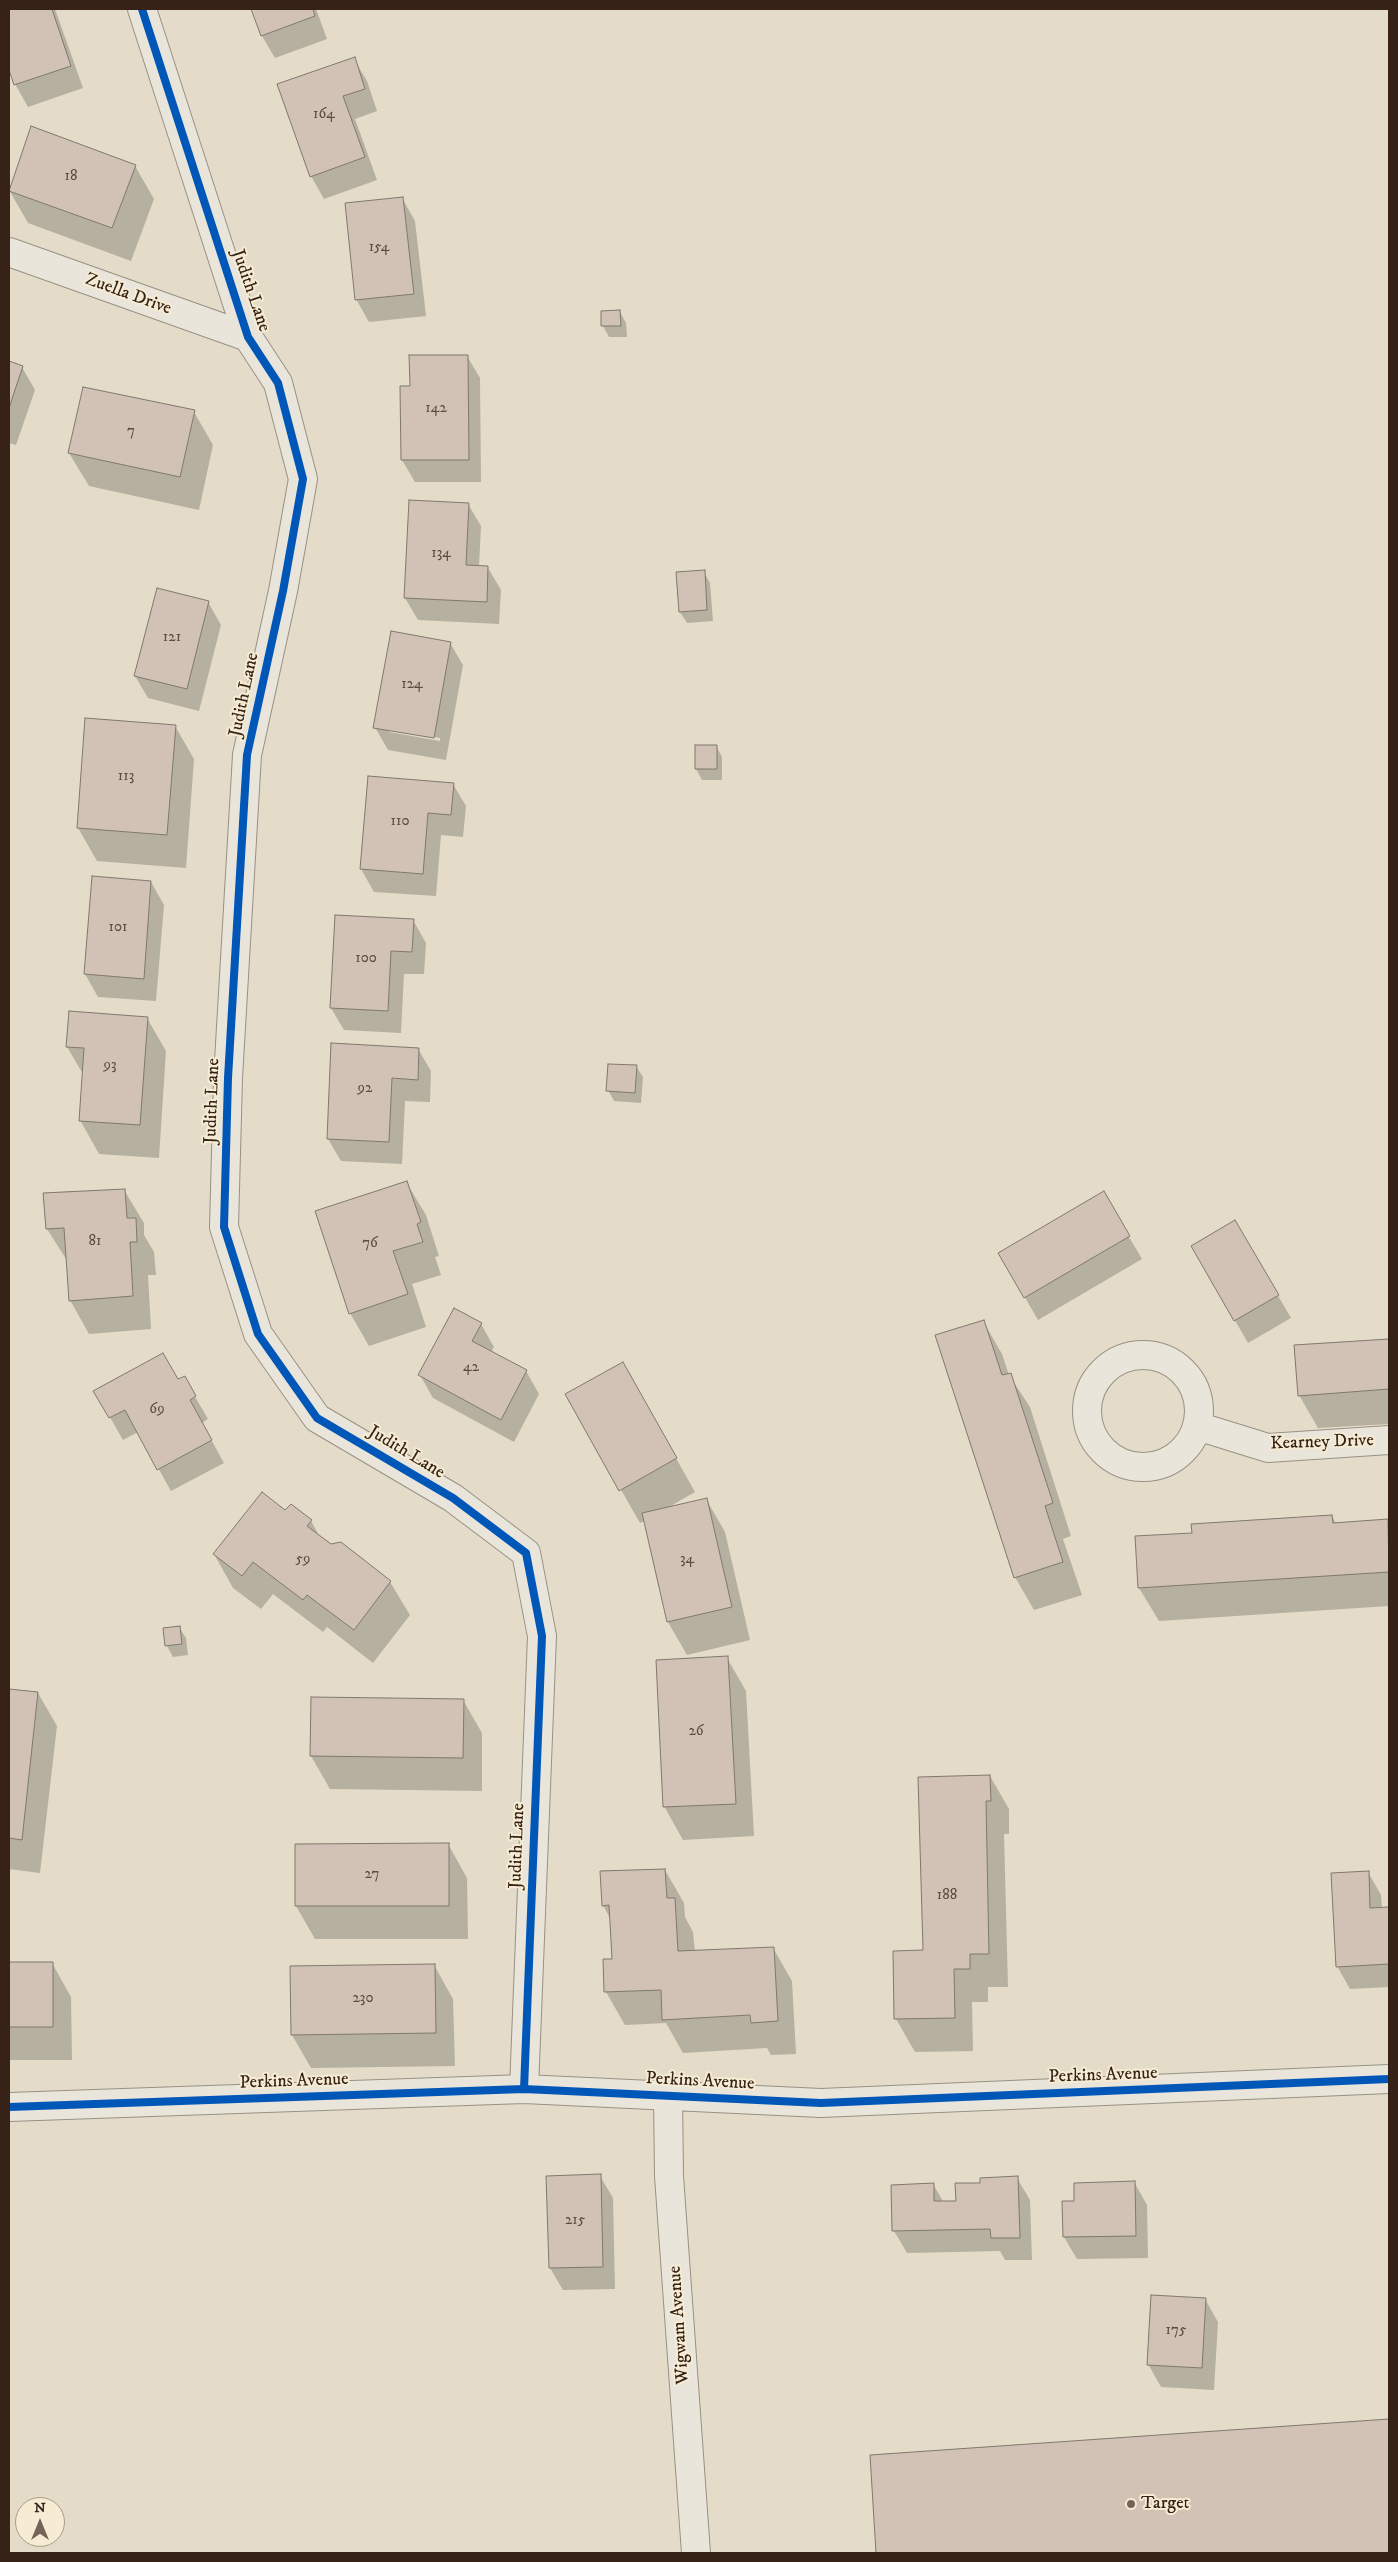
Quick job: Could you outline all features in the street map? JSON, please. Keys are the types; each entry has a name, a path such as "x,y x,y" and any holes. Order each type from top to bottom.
{"street":[{"name":"Judith Lane","path":"142,9 248,337 278,383 303,479 283,591 247,755 228,1078 224,1227 258,1334 317,1418 453,1498 526,1553 542,1636 524,2089"},
{"name":"Zuella Drive","path":"9,252 248,337"},
{"path":"1140,1356 1160,1359 1179,1369 1193,1385 1199,1405 1197,1426 1188,1445 1172,1459 1152,1466 1131,1466 1111,1458 1103,1451 1092,1433 1087,1412 1091,1392 1102,1374 1119,1361 1140,1356"},
{"name":"Kearney Drive","path":"1197,1426 1268,1448 1389,1440"},
{"name":"Perkins Avenue","path":"9,2107 524,2089 821,2102 1389,2079"},
{"name":"Wigwam Avenue","path":"668,2096 669,2176 696,2553"}],"green space":[{"path":"10,511 10,1575 9,1575"}],"building":[{"path":"9,9 52,9 71,66 14,85 9,70"},
{"path":"251,9 313,9 315,16 261,36"},
{"path":"355,57 365,89 343,96 365,157 310,177 277,84"},
{"path":"31,126 136,165 112,228 9,191"},
{"path":"403,197 414,294 355,300 345,203"},
{"path":"620,310 621,326 601,326 601,311"},
{"path":"409,355 468,355 469,460 401,460 400,386 410,386"},
{"path":"9,361 23,366 9,408"},
{"path":"83,387 195,410 180,477 68,453"},
{"path":"409,500 469,503 466,565 488,566 487,602 404,598"},
{"path":"705,570 707,610 679,612 676,572"},
{"path":"157,588 209,601 187,689 134,676"},
{"path":"391,631 451,642 434,738 373,728"},
{"path":"85,718 176,725 167,835 77,828"},
{"path":"695,745 717,745 717,769 695,769"},
{"path":"368,776 454,783 451,815 428,813 423,874 360,869"},
{"path":"92,876 151,881 144,979 84,974"},
{"path":"335,915 414,919 412,952 391,951 388,1011 330,1008"},
{"path":"69,1011 148,1017 140,1125 79,1121 84,1048 66,1047"},
{"path":"331,1043 419,1048 418,1080 392,1078 389,1142 327,1139"},
{"path":"608,1064 637,1065 635,1093 606,1091"},
{"path":"407,1181 421,1222 417,1224 423,1242 393,1251 408,1294 349,1314 315,1211"},
{"path":"125,1189 127,1218 136,1218 137,1242 130,1242 133,1296 69,1301 64,1228 46,1229 43,1193"},
{"path":"1104,1191 1130,1236 1024,1298 998,1253"},
{"path":"1235,1220 1279,1295 1234,1321 1191,1246"},
{"path":"454,1308 482,1323 472,1341 527,1370 501,1420 418,1375"},
{"path":"984,1320 1002,1375 1011,1373 1053,1503 1045,1506 1063,1562 1014,1578 935,1335"},
{"path":"1389,1339 1389,1389 1298,1396 1294,1345"},
{"path":"163,1353 178,1379 185,1376 196,1396 190,1400 212,1440 157,1470 125,1410 109,1418 93,1391"},
{"path":"623,1362 677,1458 619,1491 565,1394"},
{"path":"262,1492 285,1510 291,1504 312,1520 307,1526 331,1544 341,1542 391,1581 354,1630 307,1595 303,1600 253,1562 242,1576 213,1554"},
{"path":"707,1498 732,1607 667,1622 642,1513"},
{"path":"1332,1515 1333,1523 1388,1519 1389,1572 1138,1588 1135,1536 1192,1533 1191,1524"},
{"path":"180,1626 182,1644 165,1646 163,1628"},
{"path":"728,1656 736,1804 663,1807 656,1660"},
{"path":"9,1689 38,1692 22,1840 9,1838"},
{"path":"311,1697 464,1699 463,1758 310,1756"},
{"path":"990,1775 991,1801 986,1801 989,1954 970,1954 970,1969 954,1969 955,2018 894,2019 893,1951 923,1950 918,1777"},
{"path":"449,1843 449,1906 295,1906 295,1844"},
{"path":"665,1869 667,1898 675,1898 678,1951 774,1947 778,2021 751,2023 750,2015 662,2020 661,1990 604,1992 603,1959 612,1959 609,1905 602,1906 600,1871"},
{"path":"1369,1871 1370,1908 1389,1907 1389,1964 1336,1967 1331,1873"},
{"path":"9,1962 53,1962 53,2027 9,2027"},
{"path":"435,1964 436,2033 291,2035 290,1966"},
{"path":"601,2174 603,2267 549,2268 546,2176"},
{"path":"1018,2176 1020,2238 991,2238 990,2229 892,2231 891,2185 934,2183 934,2201 956,2201 955,2183 980,2183 980,2178"},
{"path":"1135,2181 1136,2236 1063,2237 1062,2201 1074,2201 1074,2183"},
{"path":"1151,2295 1206,2298 1202,2368 1147,2365"},
{"name":"Target","path":"1389,2419 1389,2553 876,2553 870,2455"}],"cycle path":[{"path":"142,9 248,337 278,383 303,479 283,591 247,755 228,1078 224,1227 258,1334 317,1418 453,1498 526,1553 542,1636 524,2089"},
{"path":"9,2107 524,2089 821,2103 1389,2079"}],"place":[{"name":"Target","path":"1131,2504"}]}
